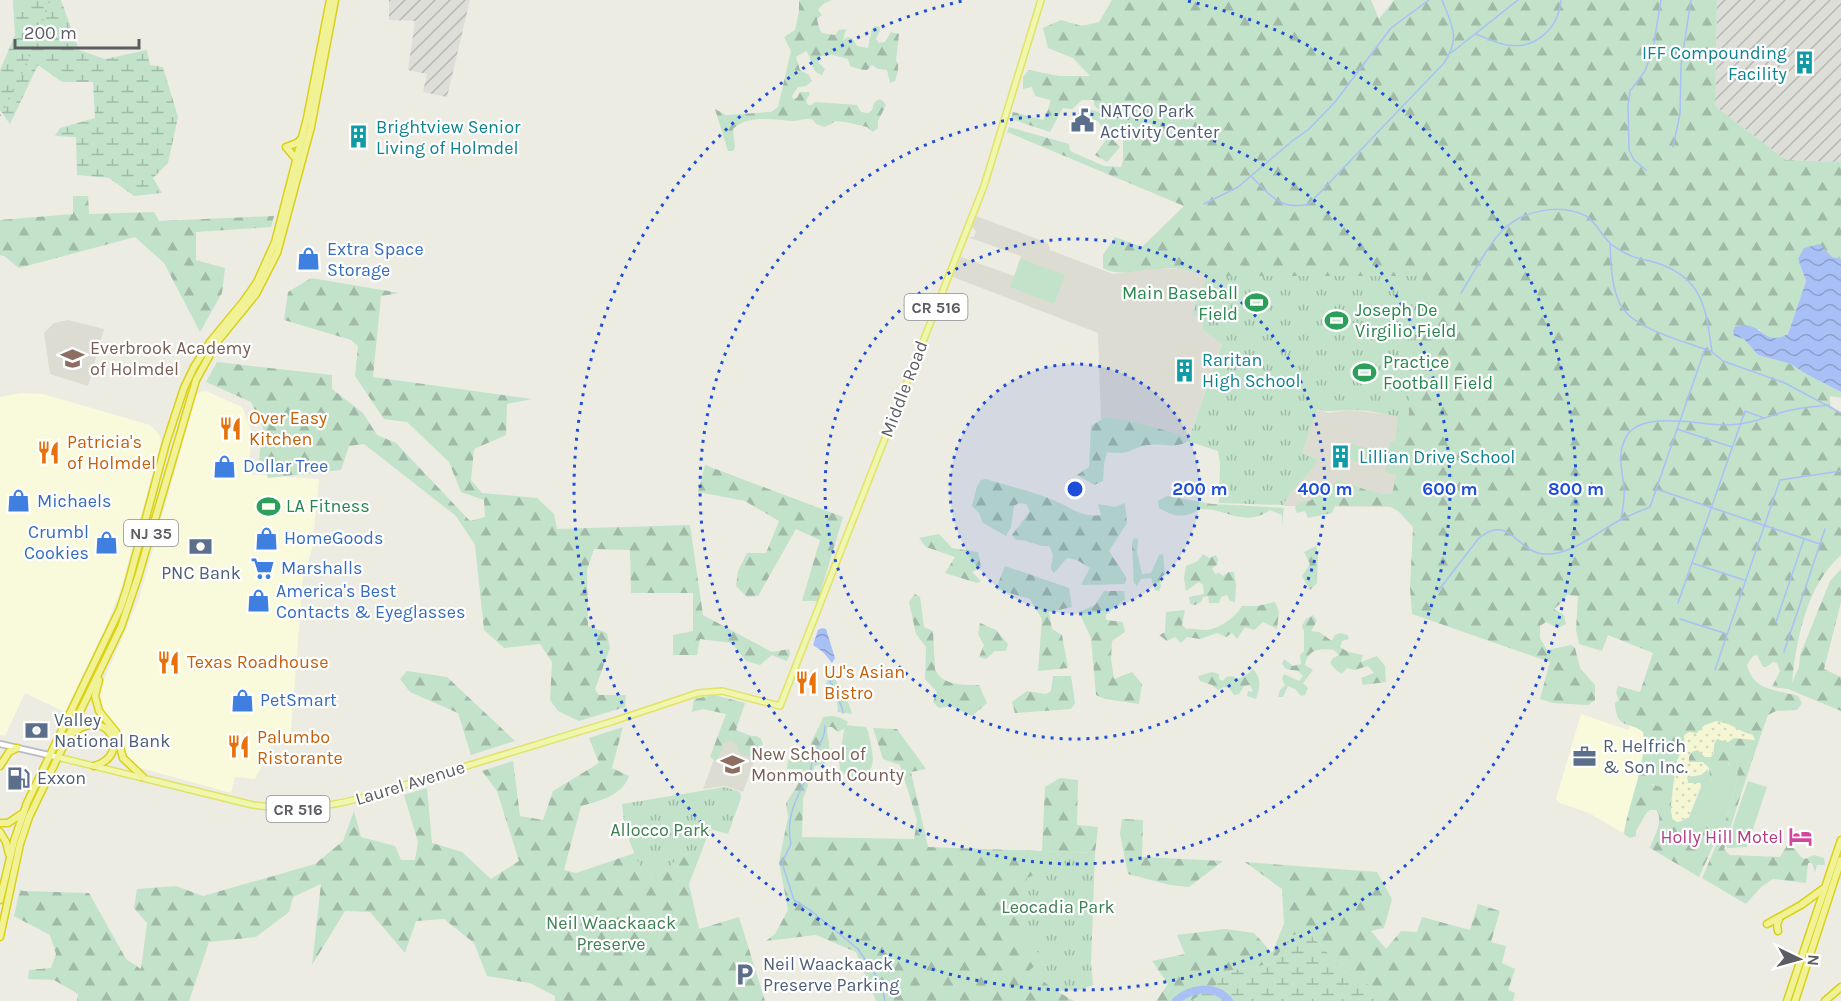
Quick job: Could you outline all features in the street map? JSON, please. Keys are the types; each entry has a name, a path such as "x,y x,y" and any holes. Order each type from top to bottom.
{"highway":[{"name":"NJ 35","path":"0,937 20,844 29,817 53,756 120,609 184,388 201,354 249,295 267,262 278,234 303,137 330,0"},
{"name":"NJ 35","path":"0,900 23,813 53,756 63,743 108,656 131,600 196,380 217,342 256,294 271,267 279,246 311,127 335,0"},
{"path":"297,160 285,147 297,143 303,137"},
{"path":"108,656 96,693 97,707 116,732 123,758 143,777"},
{"path":"63,743 70,734 87,724 97,724 106,728 113,739 113,752 107,761 94,766"},
{"path":"0,765 9,752 17,748"},
{"path":"0,823 8,823 23,813"},
{"path":"0,832 8,846 9,863"},
{"path":"1787,1001 1841,840"},
{"path":"1795,1001 1841,860"},
{"path":"1767,924 1818,894 1826,886"},
{"path":"1778,931 1779,919"},
{"path":"1826,1001 1841,987"}],"main road":[{"name":"Middle Road","path":"780,706 984,186 1041,0"},
{"name":"Laurel Avenue","path":"0,744 253,805 287,809 319,808 365,797 698,693 722,691 780,706"}],"shaded area":[{"path":"389,0 470,0 447,97 423,92 427,74 408,70 415,21 389,20"},
{"path":"1717,0 1841,0 1841,162 1786,160 1715,106"},
{"name":"Raritan High School","path":"976,216 1048,243 1050,250 1113,274 1157,268 1193,270 1207,276 1193,315 1202,319 1203,330 1222,343 1188,441 1101,419 1098,333 953,277 961,257 1014,276 1021,256 968,237 974,237 976,232 972,226"},
{"name":"Everbrook Academy of Holmdel","path":"68,320 104,329 88,386 50,374 44,333 54,323"},
{"path":"206,391 242,407 252,434 248,474 319,479 312,549 303,577 290,743 273,742 255,779 235,777 231,793 137,767 125,754 119,732 102,711 98,694 139,599 196,396"},
{"path":"21,393 43,394 150,425 159,434 161,442 121,589 65,712 25,693 5,736 0,735 0,397"},
{"path":"1317,409 1329,413 1349,410 1408,419 1399,507 1284,506 1288,495 1315,458 1302,453"},
{"name":"R. Helfrich & Son Inc.","path":"1581,714 1628,730 1631,723 1658,732 1623,833 1589,813 1560,803 1556,799"},
{"name":"New School of Monmouth County","path":"725,730 761,743 743,792 725,786 703,789"}],"green space":[{"path":"13,0 61,0 79,50 105,59 147,50 150,65 163,67 178,117 168,163 153,178 162,193 134,196 109,178 77,175 76,137 55,136 60,128 95,118 93,82 62,82 38,65 10,124 0,110 0,70 15,35"},
{"path":"799,0 832,0 823,4 818,10 822,15 817,19 819,28 822,33 835,35 839,30 846,29 843,41 847,37 852,38 857,46 868,48 872,29 875,26 880,27 876,39 879,43 885,42 891,32 899,34 896,60 898,71 895,81 890,83 887,70 878,69 872,65 867,70 863,70 850,66 848,59 833,55 821,56 818,62 825,69 822,75 813,68 806,51 796,57 800,70 809,75 812,81 806,86 798,87 792,96 793,99 797,98 800,92 809,92 806,100 808,105 815,102 857,105 861,112 868,113 879,99 886,105 878,121 878,128 873,132 867,127 836,121 825,127 816,124 812,119 746,121 733,129 735,148 733,151 728,151 715,109 726,115 771,112 778,107 791,51 784,37 795,30"},
{"path":"1112,0 1371,0 1379,19 1394,0 1717,0 1715,106 1786,160 1841,162 1841,259 1832,257 1798,259 1806,281 1788,334 1778,339 1766,337 1759,329 1734,336 1744,339 1758,355 1791,364 1841,392 1841,398 1830,396 1830,405 1841,413 1841,555 1820,581 1805,614 1792,683 1799,667 1800,655 1830,581 1841,569 1841,602 1824,669 1841,677 1841,711 1788,689 1772,687 1780,671 1777,663 1773,662 1763,667 1757,655 1753,656 1747,665 1750,674 1760,685 1798,696 1802,703 1797,710 1776,711 1768,715 1724,849 1730,855 1780,857 1787,845 1791,844 1805,859 1814,855 1824,858 1825,865 1817,865 1815,872 1812,863 1808,863 1806,883 1773,879 1761,887 1746,904 1702,878 1732,802 1737,772 1736,763 1729,763 1716,783 1710,778 1709,768 1689,763 1689,756 1694,750 1698,750 1705,757 1714,754 1713,744 1717,739 1728,742 1734,738 1750,739 1728,724 1705,725 1697,733 1684,737 1685,743 1680,749 1658,740 1652,756 1651,767 1654,774 1652,785 1671,789 1673,792 1671,812 1677,822 1709,822 1718,828 1718,835 1699,877 1650,848 1659,824 1656,810 1647,812 1636,831 1636,836 1630,838 1624,834 1643,756 1644,743 1643,732 1624,724 1618,717 1615,703 1619,700 1616,693 1618,686 1640,692 1653,653 1608,635 1602,651 1579,644 1576,630 1578,596 1567,595 1554,609 1564,615 1566,624 1558,628 1546,622 1540,626 1540,638 1547,650 1571,645 1575,648 1580,668 1595,685 1595,700 1588,705 1553,703 1540,699 1550,662 1412,614 1410,588 1413,527 1398,511 1389,506 1335,506 1332,513 1308,518 1305,511 1297,513 1295,508 1299,502 1310,501 1316,494 1331,498 1333,494 1357,496 1360,488 1382,494 1392,494 1397,473 1398,422 1408,419 1422,276 1207,276 1175,268 1122,273 1103,268 1103,255 1115,237 1142,247 1184,206 1007,132 1009,127 1069,144 1070,151 1104,166 1121,167 1123,138 1119,135 1114,141 1120,147 1107,162 1095,155 1108,137 1098,121 1078,114 1088,109 1098,112 1094,100 1082,100 1072,109 1063,108 1050,132 1011,119 1013,112 1043,120 1048,110 1051,100 1035,96 1032,87 1023,89 1023,77 1029,70 1059,76 1090,76 1073,58 1048,48 1043,28 1061,20 1082,26 1099,22"},
{"path":"73,196 88,196 89,214 154,212 159,221 274,216 271,227 196,232 196,260 225,268 222,293 200,332 164,263 135,237 19,268 0,255 0,220 73,214"},
{"path":"1021,259 1065,275 1054,304 1010,287"},
{"path":"1207,276 1423,276 1408,419 1366,411 1317,409 1302,453 1315,458 1317,462 1290,493 1284,505 1219,503 1218,451 1188,441 1222,344 1203,330 1202,319 1192,315"},
{"path":"311,278 400,293 381,296 373,377 532,399 507,404 506,435 474,449 471,480 482,493 537,498 554,514 557,529 690,525 703,615 772,652 789,649 790,654 787,661 772,655 760,665 746,661 732,643 700,639 697,655 673,655 673,635 693,631 693,593 631,593 630,550 594,549 587,570 588,626 607,633 610,648 595,689 599,695 626,695 625,707 579,721 558,711 550,700 552,662 540,644 504,648 484,630 475,545 456,516 364,444 349,446 341,470 268,478 259,459 263,428 251,402 206,382 217,362 332,375 332,389 363,413 377,435 396,443 470,521 485,517 484,500 461,492 449,462 407,422 384,419 355,376 358,346 351,340 284,320 288,292"},
{"path":"1106,417 1143,424 1184,436 1187,442 1143,446 1121,453 1107,452 1103,481 1094,485 1077,475 1089,467 1091,426"},
{"path":"1398,417 1408,419 1398,423 1397,475 1385,472 1386,457 1391,441 1395,441"},
{"path":"1352,444 1383,453 1379,453 1376,466 1379,468 1347,459"},
{"path":"705,465 843,517 818,601 802,601 820,540 796,529 758,596 747,597 736,586 738,571 747,553 766,553 779,521 745,501 698,492"},
{"path":"986,479 1045,497 1088,515 1101,515 1098,504 1115,507 1125,503 1127,523 1109,551 1126,577 1125,584 1081,585 1090,568 1077,560 1067,558 1054,573 1051,569 1053,554 1049,546 1016,540 1012,535 1030,511 1026,504 1019,503 1014,506 1011,527 1006,536 983,523 979,513 972,506 977,486 981,480"},
{"path":"1336,480 1359,487 1357,496 1334,494 1331,498 1316,494 1319,483 1334,487"},
{"path":"1167,496 1212,504 1284,508 1282,526 1282,515 1270,510 1261,515 1244,518 1202,509 1181,516 1174,515 1159,508 1158,501"},
{"path":"939,534 952,548 978,552 981,567 972,572 981,581 977,583 945,573 955,557 926,547 919,538"},
{"path":"1134,538 1138,539 1137,552 1142,574 1151,573 1159,555 1163,554 1165,574 1160,578 1159,591 1155,590 1151,578 1141,579 1137,586 1134,583 1132,543"},
{"path":"1316,546 1317,583 1310,590 1302,576 1310,564 1304,552"},
{"path":"1203,554 1209,558 1216,555 1217,565 1212,568 1215,574 1219,573 1223,576 1234,572 1235,602 1230,601 1227,595 1221,597 1219,603 1209,603 1208,596 1203,597 1201,602 1195,605 1190,604 1189,597 1204,594 1203,585 1199,582 1186,591 1184,578 1186,566 1198,561"},
{"path":"1005,566 1069,588 1072,607 1049,612 1052,629 1062,635 1068,668 1038,671 1042,619 1030,599 996,589"},
{"path":"1104,591 1124,591 1125,599 1106,615 1106,620 1123,622 1125,632 1112,641 1111,659 1114,679 1132,672 1142,684 1139,704 1105,699 1096,695 1091,638 1079,612 1095,605"},
{"path":"915,594 920,597 924,627 933,631 935,669 938,675 948,682 979,685 987,703 972,716 951,706 939,708 933,702 937,692 925,679 926,647 916,634 909,602"},
{"path":"1275,602 1279,612 1277,629 1263,622 1254,630 1245,627 1237,639 1232,633 1226,637 1217,633 1200,639 1187,637 1181,643 1175,637 1167,641 1159,635 1165,632 1166,612 1185,610 1182,625 1187,629 1206,630 1227,622 1242,606 1257,606"},
{"path":"1313,615 1317,621 1311,631 1319,632 1332,641 1335,635 1340,633 1348,635 1349,639 1342,641 1340,647 1348,652 1363,655 1361,662 1377,656 1385,666 1386,682 1363,685 1361,678 1374,673 1368,666 1354,670 1347,668 1342,674 1330,663 1339,655 1334,650 1324,649 1315,651 1306,660 1305,665 1313,670 1303,683 1308,688 1305,695 1301,696 1295,689 1288,686 1283,697 1278,697 1285,685 1282,679 1284,674 1299,681 1303,676 1298,671 1286,669 1282,664 1284,659 1293,666 1301,664 1300,655 1304,651 1302,626 1306,619"},
{"path":"980,623 996,630 1008,644 1006,651 995,651 986,659 979,657 984,645 978,634"},
{"path":"1253,669 1258,676 1259,683 1256,699 1247,696 1248,691 1253,692 1250,685 1244,686 1239,694 1234,695 1229,688 1224,687 1218,690 1200,681 1198,676 1212,672 1219,674 1219,679 1223,681 1226,677 1241,678"},
{"path":"830,670 852,714 838,712 837,702 826,684"},
{"path":"407,671 447,677 515,741 471,755 458,713 410,692 400,679"},
{"path":"1053,676 1071,676 1075,703 1071,709 1015,713 1012,702 1027,691 1046,694 1051,691"},
{"path":"714,695 745,703 736,730 761,739 763,744 756,757 739,752 737,745 731,741 724,743 717,762 710,757 726,714 703,709 692,712 694,699"},
{"path":"833,716 848,722 845,728 838,732 828,727 829,749 826,763 815,766 803,799 802,837 914,839 917,820 900,765 883,759 873,728 897,729 926,769 911,772 928,847 1042,851 1045,787 1060,778 1078,780 1077,825 1098,827 1095,853 1044,851 1046,958 1030,970 1055,990 1074,1001 876,1001 856,952 816,935 766,941 775,934 788,910 779,862 788,817 786,803 797,786 803,769 787,769 788,760 792,753 804,757 811,756 810,745 823,717"},
{"path":"845,725 866,727 868,731 873,762 869,773 864,778 848,778 840,770 839,759"},
{"name":"Neil Waackaack Preserve","path":"623,727 612,768 629,776 626,783 616,793 581,806 564,870 576,873 635,853 642,872 680,855 702,850 689,884 699,929 739,917 765,1001 555,1001 555,996 530,983 487,976 474,943 444,919 416,921 405,953 370,912 345,911 312,965 321,884 293,897 289,912 256,937 209,942 189,1001 77,1001 78,994 54,980 28,979 29,970 51,968 56,954 50,935 14,916 20,889 23,891 89,893 126,959 141,969 147,923 134,908 137,889 176,886 203,896 315,864 343,841 354,811 361,837 395,846 401,860 415,860 418,842 404,795 427,788 432,843 462,852 491,879 519,861 497,791 482,771 513,761 520,816 543,820 553,791 599,763 589,738"},
{"path":"1658,740 1682,748 1677,761 1673,792 1671,789 1656,787 1651,782 1652,756"},
{"path":"1730,763 1736,763 1737,778 1720,837 1719,831 1709,822 1680,822 1689,817 1701,788 1700,783 1688,783 1687,777 1708,770 1712,781"},
{"path":"1748,781 1767,787 1747,847 1728,848 1726,846"},
{"name":"Allocco Park","path":"725,787 740,792 741,798 728,834 710,829 702,850 680,855 663,874 649,875 642,872 625,830 622,804"},
{"path":"1122,819 1143,820 1142,857 1223,861 1189,887 1170,885 1128,874 1120,834"},
{"name":"Leocadia Park","path":"1044,851 1095,853 1091,963 1093,985 1080,990 1055,991 1030,970 1046,958 1024,943 1022,904 1027,878 1041,872"},
{"path":"1245,862 1377,872 1392,899 1384,928 1371,931 1386,949 1401,931 1417,932 1422,917 1470,930 1478,904 1500,911 1491,942 1506,946 1502,963 1515,969 1508,990 1515,993 1513,1001 1381,1001 1379,991 1345,972 1310,934 1292,935 1271,964 1228,971 1216,985 1191,1001 1156,1001 1168,984 1152,961 1185,954 1177,935 1225,929 1254,933 1272,953 1284,924 1282,889"},
{"path":"1310,934 1345,972 1380,991 1381,1001 1191,1001 1216,985 1228,971 1271,964 1292,935"}],"sand":[{"path":"1716,721 1753,735 1755,740 1734,738 1728,742 1717,739 1711,757 1705,757 1698,750 1691,752 1689,762 1703,762 1709,768 1701,775 1687,777 1688,783 1700,783 1701,788 1689,817 1677,822 1672,819 1671,805 1677,761 1685,743 1684,735 1689,732 1697,733 1705,725"}],"water":[{"path":"1820,244 1832,257 1841,259 1841,392 1791,364 1758,355 1744,339 1734,336 1733,331 1735,327 1744,326 1757,329 1772,338 1788,334 1806,281 1798,259 1804,248"},
{"path":"826,629 835,658 832,663 813,645 818,630"}],"waterway":[{"path":"1204,204 1238,187 1309,129 1335,102 1391,28 1429,0"},
{"path":"1251,176 1276,200 1290,205 1309,204 1444,63 1452,46 1453,32 1442,0"},
{"path":"1451,53 1518,0"},
{"path":"1476,34 1507,45 1527,44 1544,35 1550,28 1556,20 1561,0"},
{"path":"1646,170 1634,160 1629,150 1628,106 1630,91 1645,71 1653,49 1661,0"},
{"path":"1673,147 1680,114 1681,65 1691,0"},
{"path":"1461,293 1490,246 1509,224 1541,211 1576,212 1590,219 1607,240 1625,253 1660,264 1686,279 1694,288 1705,310 1712,352 1723,361 1785,383 1841,413"},
{"path":"1610,244 1615,289 1626,313 1661,334 1711,351"},
{"path":"1438,591 1479,538 1490,531 1506,532 1534,552 1554,554 1574,547 1620,520 1650,507 1705,349"},
{"path":"1621,519 1624,504 1622,447 1628,434 1636,427 1660,421 1733,425 1794,409 1829,405"},
{"path":"1678,603 1745,411 1764,418"},
{"path":"1677,429 1732,447"},
{"path":"1715,670 1780,480 1841,471"},
{"path":"1656,489 1820,544"},
{"path":"1784,652 1825,529"},
{"path":"1776,622 1804,539"},
{"path":"1692,563 1744,580"},
{"path":"1680,619 1727,634"},
{"path":"830,677 831,687 843,713"},
{"path":"825,726 824,735 813,758 810,772 793,808 790,825 791,844 782,863 794,900 858,949 881,983 885,1001"},
{"path":"1176,1001 1188,993 1203,990 1217,992 1229,1001"}],"railway":[{"path":"0,116 25,67 50,0"}],"place":[{"name":"IFF Compounding Facility","path":"1805,63"},
{"name":"NATCO Park Activity Center","path":"1082,121"},
{"name":"Brightview Senior Living of Holmdel","path":"358,137"},
{"name":"Extra Space Storage","path":"309,259"},
{"name":"Main Baseball Field","path":"1256,303"},
{"name":"Joseph De Virgilio Field","path":"1337,320"},
{"name":"Everbrook Academy of Holmdel","path":"72,358"},
{"name":"Raritan High School","path":"1184,370"},
{"name":"Practice Football Field","path":"1365,372"},
{"name":"Over Easy Kitchen","path":"231,428"},
{"name":"Patricia's of Holmdel","path":"49,452"},
{"name":"Lillian Drive School","path":"1341,457"},
{"name":"Dollar Tree","path":"225,466"},
{"name":"Michaels","path":"19,501"},
{"name":"LA Fitness","path":"268,506"},
{"name":"HomeGoods","path":"266,538"},
{"name":"Crumbl Cookies","path":"107,542"},
{"name":"PNC Bank","path":"201,547"},
{"name":"Marshalls","path":"263,568"},
{"name":"America's Best Contacts & Eyeglasses","path":"258,601"},
{"name":"Texas Roadhouse","path":"169,662"},
{"name":"UJ's Asian Bistro","path":"806,682"},
{"name":"PetSmart","path":"242,700"},
{"name":"Valley National Bank","path":"36,730"},
{"name":"Palumbo Ristorante","path":"239,747"},
{"name":"R. Helfrich & Son Inc.","path":"1585,756"},
{"name":"New School of Monmouth County","path":"733,764"},
{"name":"Exxon","path":"19,778"},
{"name":"Holly Hill Motel","path":"1801,837"},
{"name":"Neil Waackaack Preserve Parking","path":"745,974"}]}
